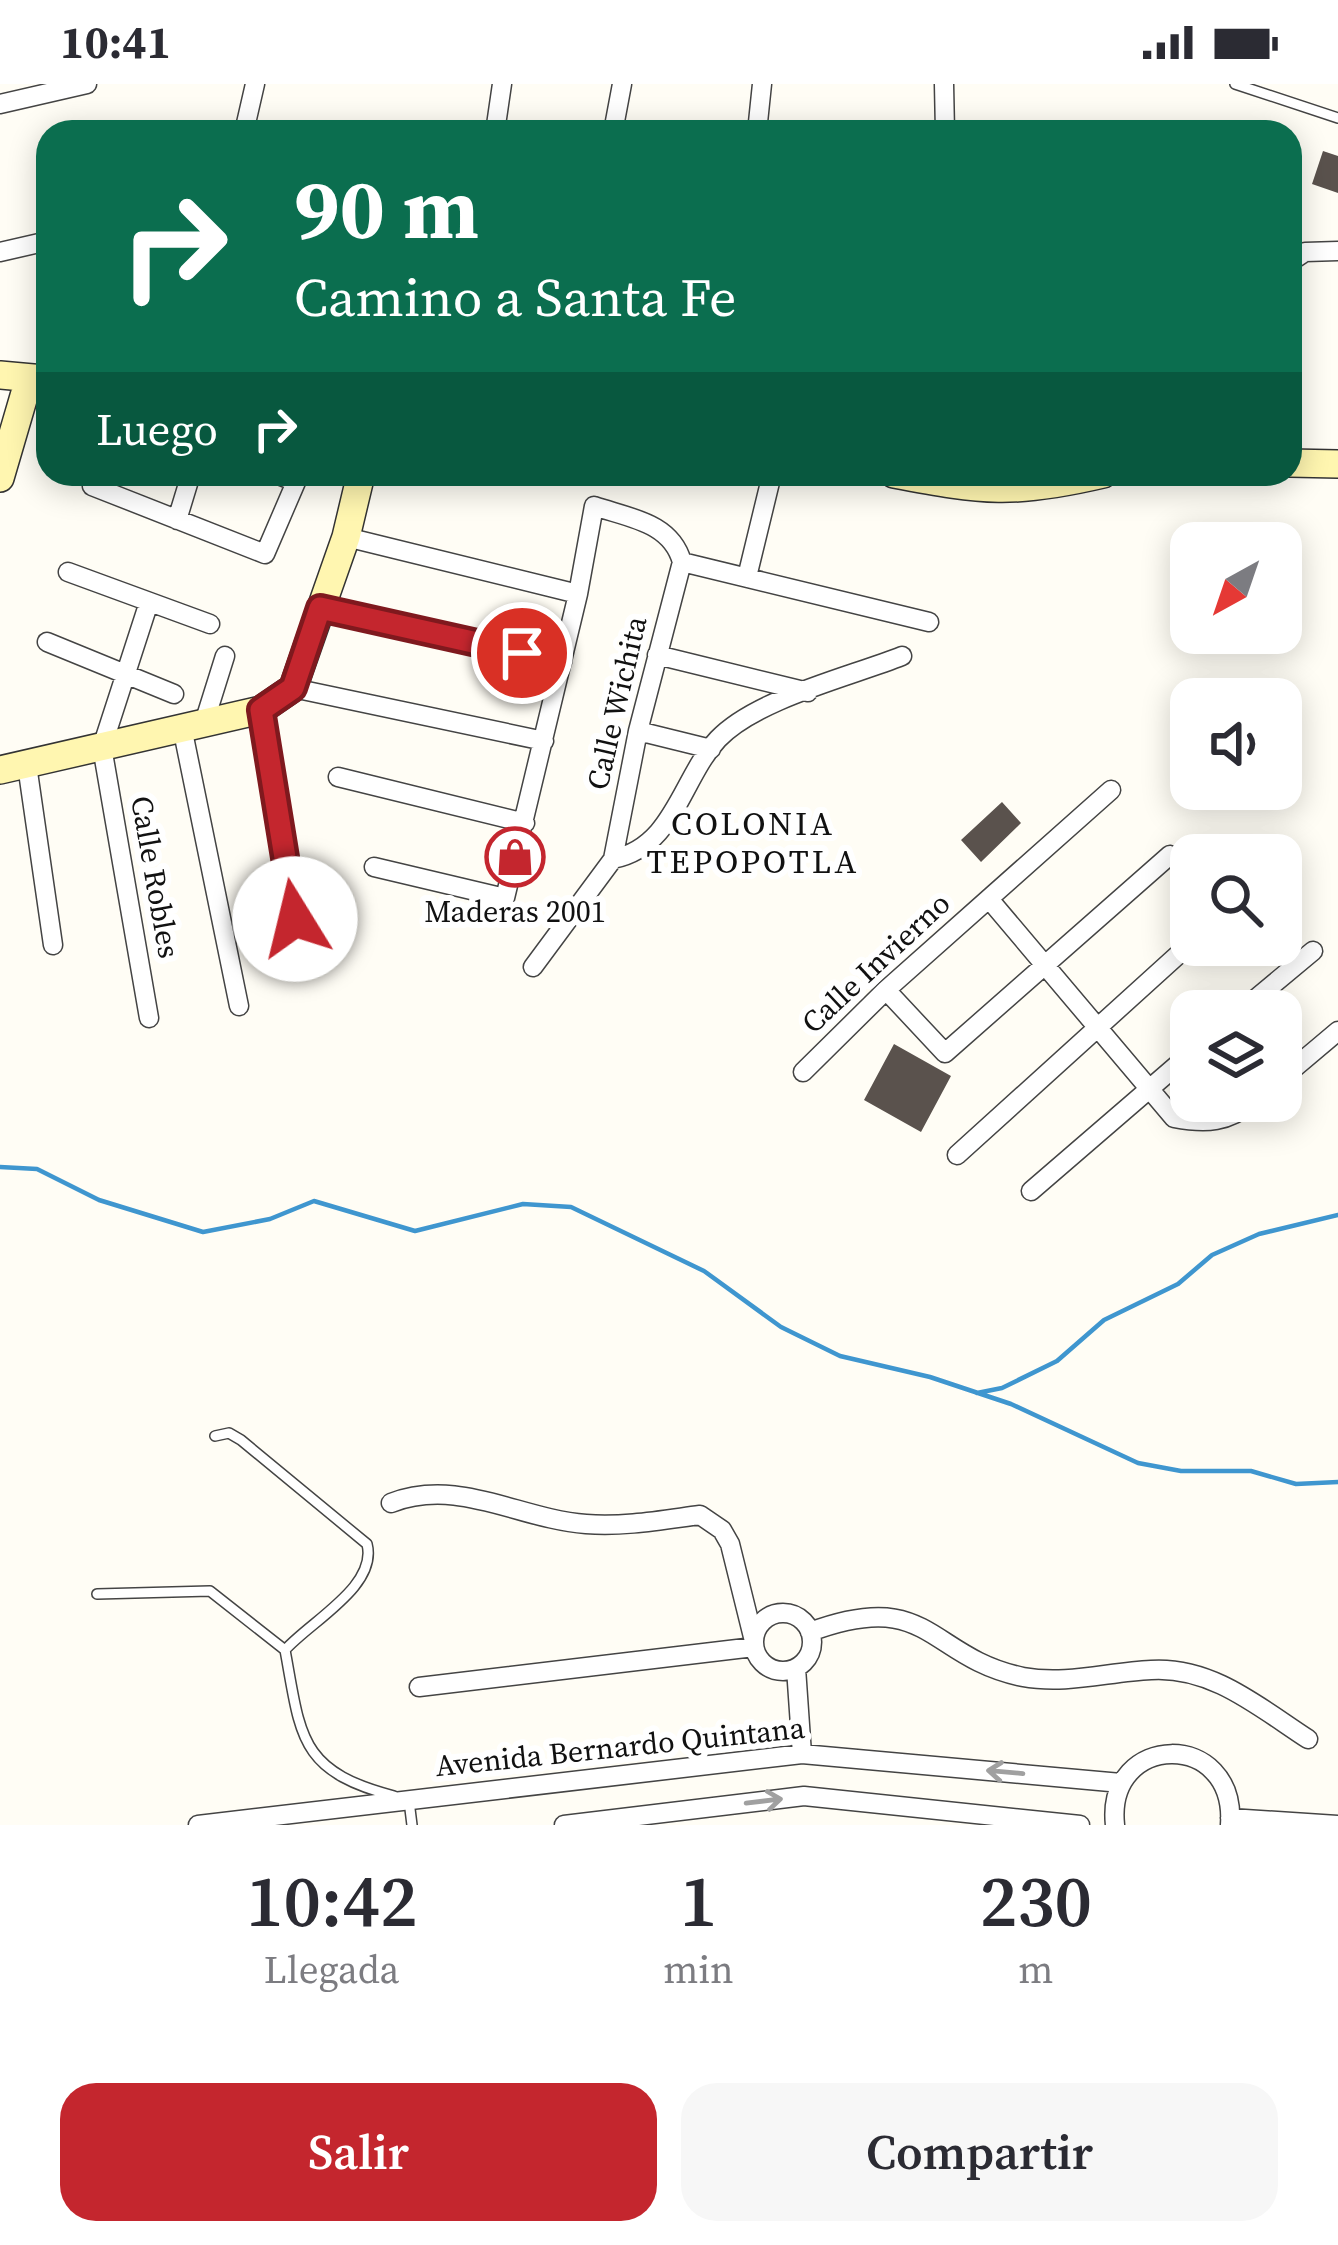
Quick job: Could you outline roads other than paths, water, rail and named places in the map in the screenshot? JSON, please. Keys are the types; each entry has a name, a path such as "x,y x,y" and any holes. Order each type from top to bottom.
{"street":[{"path":"0,104 86,84"},
{"path":"247,120 255,84"},
{"path":"497,120 502,84"},
{"path":"615,120 622,84"},
{"path":"758,120 762,84"},
{"path":"944,84 945,120"},
{"path":"0,252 36,244"},
{"path":"1302,254 1338,251"},
{"path":"0,375 36,380"},
{"path":"0,478 36,388"},
{"path":"1302,463 1338,464"},
{"path":"92,486 265,554 294,486"},
{"path":"177,520 187,486"},
{"path":"53,945 13,768 261,710 293,688 359,486"},
{"path":"747,577 769,486"},
{"path":"967,486 1004,492 1037,486"},
{"path":"374,867 505,898 578,594 594,506 654,526 669,536 682,562 929,622"},
{"path":"346,537 578,594"},
{"name":"Calle Wichita","path":"613,859 638,731 682,562"},
{"path":"68,572 210,624"},
{"path":"102,747 149,602"},
{"path":"320,608 562,662"},
{"path":"46,643 174,694"},
{"path":"657,655 808,692"},
{"path":"225,656 193,725 238,1006"},
{"path":"532,967 613,859 632,855 651,843 711,749 743,717 902,656"},
{"path":"293,688 544,741"},
{"path":"261,710 301,960"},
{"path":"638,731 711,749"},
{"name":"Calle Robles","path":"102,747 149,1018"},
{"path":"338,777 525,823"},
{"name":"Calle Invierno","path":"803,1072 886,990 1111,790"},
{"path":"886,990 945,1053 1170,854"},
{"path":"989,899 1170,1113"},
{"path":"1266,990 1313,951"},
{"path":"957,1155 1170,962"},
{"path":"1302,1061 1338,1031"},
{"path":"1031,1191 1170,1071"},
{"path":"392,1503 430,1492 458,1495 583,1524 627,1525 700,1515 722,1530 730,1544 754,1644 770,1668 796,1668"},
{"path":"754,1644 763,1621 784,1612 804,1622 810,1632 810,1652 796,1668 802,1754"},
{"path":"810,1632 851,1617 874,1615 923,1627 1017,1676 1060,1681 1153,1670 1197,1675 1226,1686 1308,1739"},
{"path":"418,1687 754,1644"},
{"name":"Avenida Bernardo Quintana","path":"198,1825 802,1754 1121,1783"},
{"path":"1115,1825 1114,1804 1121,1783 1146,1759 1184,1754 1216,1773 1227,1789 1230,1822 1338,1825"},
{"path":"565,1825 804,1796 1080,1825"}],"lane":[{"path":"1234,84 1338,118"},
{"path":"215,1436 229,1433 241,1440 367,1544 370,1558 363,1578 285,1649"},
{"path":"98,1594 210,1591 285,1649 302,1739 316,1756 352,1785 409,1800 412,1825"}],"waterway":[{"path":"0,1167 37,1169 99,1200 203,1232 270,1219 314,1201 415,1231 523,1204 571,1207 704,1271 781,1327 840,1356 930,1377 1011,1404 1138,1463 1181,1471 1251,1471 1296,1484 1338,1482"},
{"path":"977,1393 1002,1388 1057,1361 1104,1320 1178,1284 1212,1255 1259,1234 1338,1215"}],"place":[{"name":"Maderas 2001","path":"515,857"}],"district":[{"name":"COLONIA TEPOPOTLA","path":"753,842"}]}
